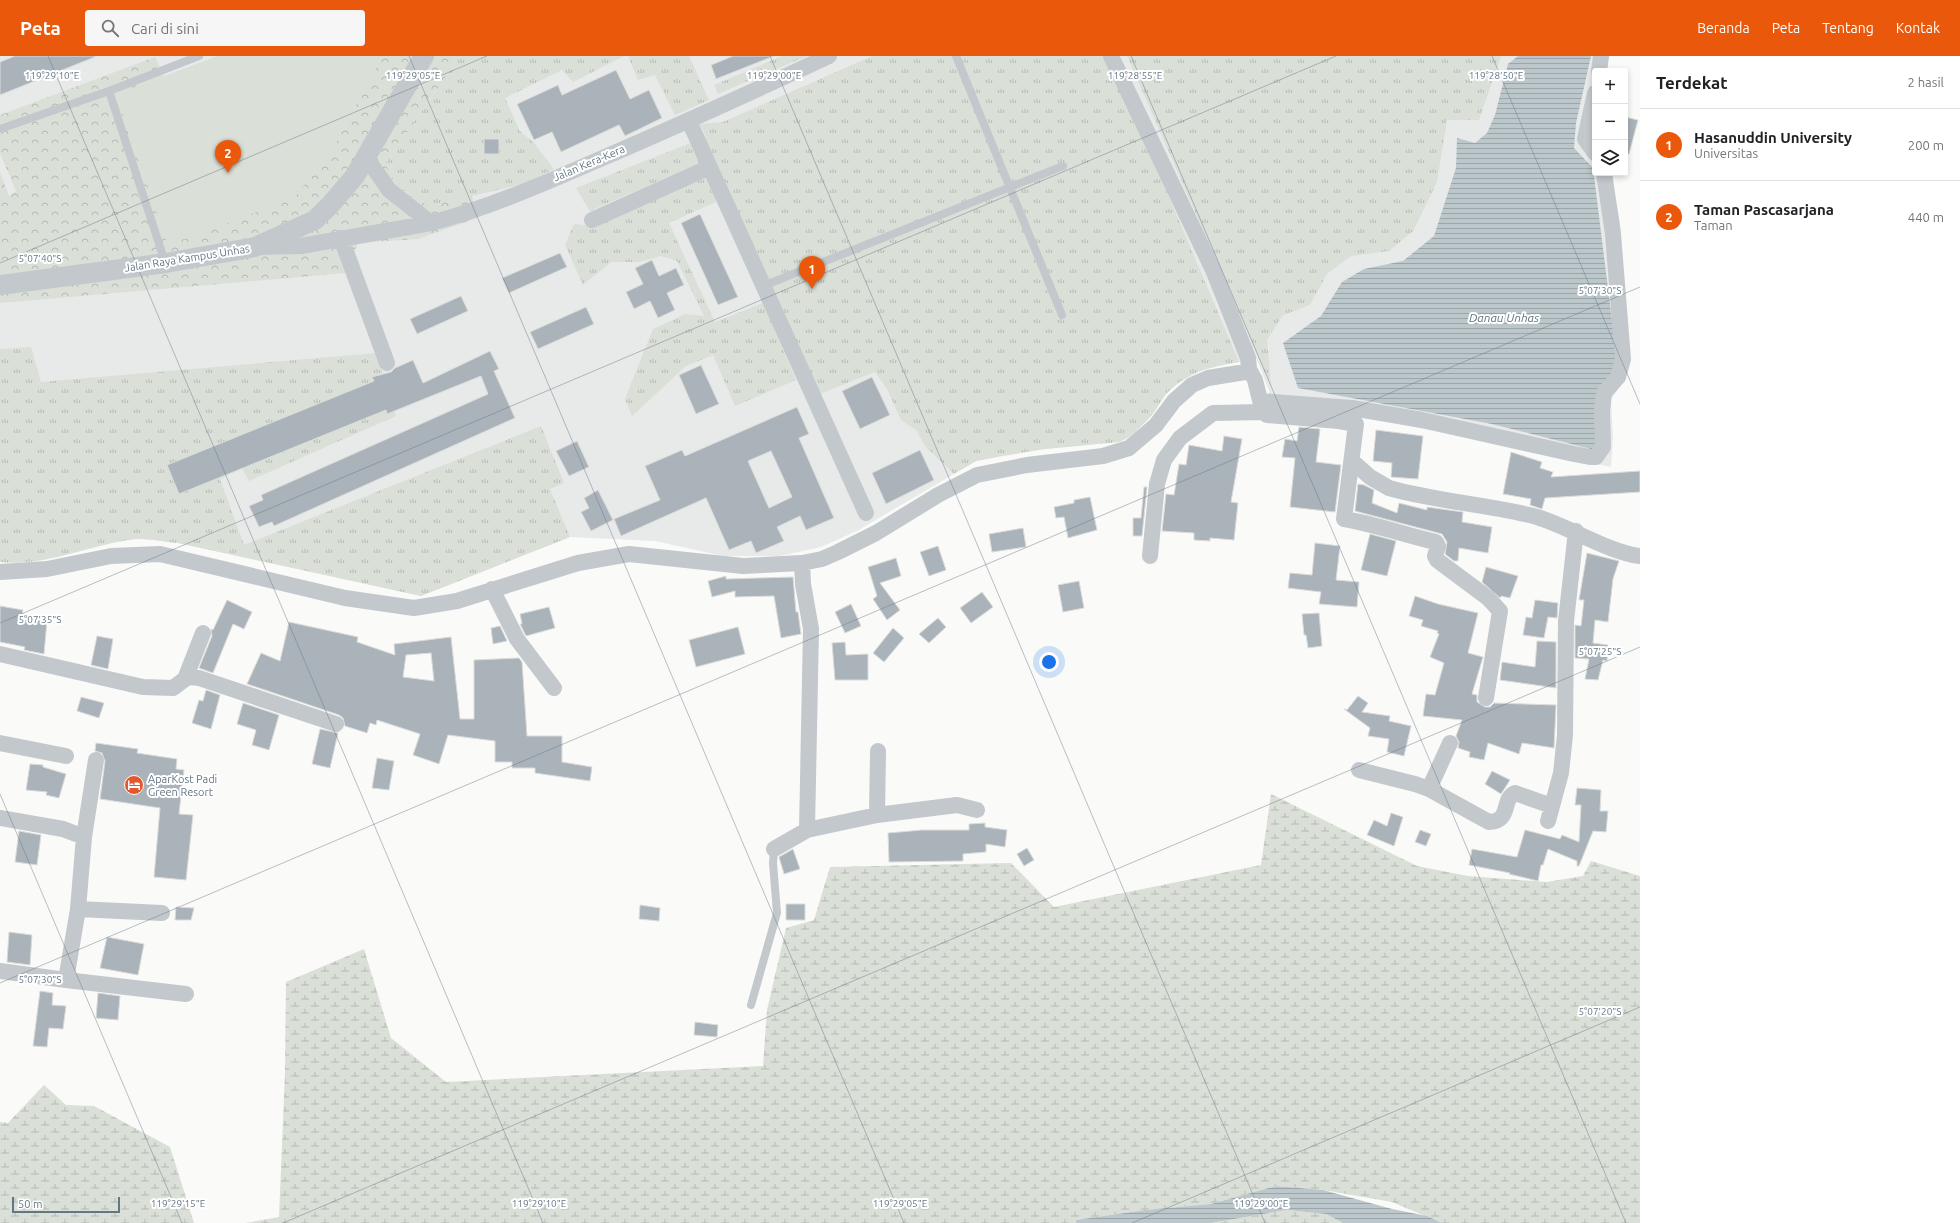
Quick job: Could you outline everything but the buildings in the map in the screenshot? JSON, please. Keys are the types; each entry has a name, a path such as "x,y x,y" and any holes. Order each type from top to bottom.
{"street":[{"name":"Jalan Raya Kampus Unhas","path":"0,285 166,263 255,247 315,220 321,216 355,176 424,56"},
{"name":"Jalan Kera-Kera","path":"255,247 301,246 431,223 463,214 561,176 689,121 829,56"},
{"path":"1111,56 1214,272 1248,358 1257,390 1267,415 1356,424 1344,519 1368,523 1408,536 1436,542 1438,546 1435,556 1438,560 1488,598 1500,611 1486,698"},
{"path":"1599,68 1601,56"},
{"path":"1592,150 1585,139 1593,104"},
{"path":"689,121 866,513"},
{"path":"366,157 389,190 431,223"},
{"path":"592,220 710,167"},
{"path":"1150,556 1157,484 1164,460 1180,438 1213,413 1257,390 1414,418 1574,454 1596,457 1603,447 1602,411 1604,393 1618,377 1623,359 1612,234 1604,176"},
{"path":"341,238 387,363"},
{"path":"0,572 47,569 111,556 160,554 345,598 414,608 457,601 498,601 578,564 629,554 802,573 822,559 876,532 938,495 977,475 1027,465 1103,456 1129,448 1156,425 1174,401 1192,385 1208,378 1245,372 1257,390"},
{"path":"1352,461 1370,477 1389,488 1536,517 1576,531 1617,550 1640,556"},
{"path":"1548,821 1561,773 1565,735 1566,621 1576,531"},
{"path":"802,573 811,629 807,830"},
{"path":"498,601 516,639 554,688"},
{"path":"185,679 203,633"},
{"path":"0,654 143,687 173,688 185,679 191,677 199,678 336,724"},
{"path":"0,743 66,756"},
{"path":"1429,789 1450,743"},
{"path":"877,815 878,751"},
{"path":"66,980 78,909 84,837 96,760"},
{"path":"1359,770 1429,789 1489,822 1498,821 1502,817 1509,797 1515,793 1552,806"},
{"path":"774,849 807,830 877,815 957,805 976,810"},
{"path":"0,818 62,828 84,837"},
{"path":"78,909 162,913"},
{"path":"0,971 186,994"}],"lane":[{"path":"0,129 109,91 199,56"},
{"path":"956,56 1062,315"},
{"path":"109,91 166,263"},
{"path":"763,286 1063,166"},
{"path":"751,1005 777,913 773,863 774,849"}],"shaded area":[{"path":"0,56 1609,56 1607,68 1592,68 1592,130 1589,139 1592,142 1592,176 1612,176 1620,222 1629,362 1625,379 1611,399 1613,438 1611,467 1351,414 1271,408 1269,391 1255,355 1239,362 1204,369 1180,382 1167,393 1152,415 1129,438 1119,442 1045,449 976,461 857,531 821,547 780,556 723,556 655,541 570,537 421,596 178,543 152,540 137,539 117,542 57,557 0,562"}],"green space":[{"path":"218,56 382,56 333,148 294,198 168,245 116,94"},
{"path":"382,56 460,56 385,164 398,188 429,206 472,196 477,218 418,239 358,243 346,273 0,303 0,172 9,196 16,191 0,153 0,115 155,57 164,76 116,94 168,245 333,148"},
{"path":"460,56 624,56 573,82 562,70 505,98 520,131 534,143 554,169 523,184 429,206 398,188 385,164"},
{"path":"628,56 689,56 709,100 675,115 655,75 638,80"},
{"path":"782,56 807,56 718,94 714,85"},
{"path":"872,56 1106,56 1141,131 1239,362 1210,368 1184,379 1168,392 1152,415 1141,427 1119,442 1045,449 1006,455 976,461 954,474 926,447 916,430 901,420 887,389 875,372 817,395 714,157 590,211 576,188 706,137 700,124 723,122"},
{"path":"1127,56 1501,56 1479,120 1447,120 1437,182 1413,231 1389,251 1351,256 1327,274 1310,305 1283,315 1267,340 1271,386"},
{"path":"705,174 718,201 669,223 715,322 763,303 796,380 735,406 713,355 686,366 632,416 625,399 653,329 685,314 704,316 677,261 661,256 639,262 611,262 583,285 565,245 574,224 592,226"},
{"path":"31,347 41,382 377,353 396,416 249,481 242,468 220,479 244,545 541,426 564,483 550,489 570,537 421,596 178,543 146,539 135,539 102,545 35,561 17,563 0,562 0,349"},
{"path":"1271,794 1417,866 1468,876 1547,882 1583,876 1591,861 1640,876 1640,1223 1442,1223 1392,1202 1323,1190 1276,1186 1211,1204 1145,1210 1076,1220 1076,1223 246,1223 279,1217 285,1073 286,982 364,949 391,1038 446,1082 763,1066 767,1010 786,928 814,920 830,867 1011,863 1054,907 1261,865"},
{"path":"44,1085 66,1105 94,1106 170,1147 194,1223 0,1223 0,1122 8,1123"},
{"path":"1286,1210 1326,1214 1343,1223 1211,1223"}],"water":[{"name":"Danau Unhas","path":"1518,56 1591,56 1576,123 1574,148 1592,167 1592,176 1594,176 1618,369 1595,406 1595,450 1492,424 1298,388 1283,343 1321,316 1342,282 1364,269 1403,261 1434,236 1456,168 1457,138 1475,143 1487,133 1495,115 1508,64"},
{"path":"1276,1186 1323,1190 1392,1209 1427,1216 1442,1223 1343,1223 1326,1214 1286,1210 1211,1223 1076,1223 1076,1220 1145,1210 1211,1204"}],"place":[{"name":"Taman Pascasarjana","path":"228,173"},
{"name":"Hasanuddin University","path":"812,289"},
{"name":"AparKost Padi Green Resort","path":"134,785"}]}
